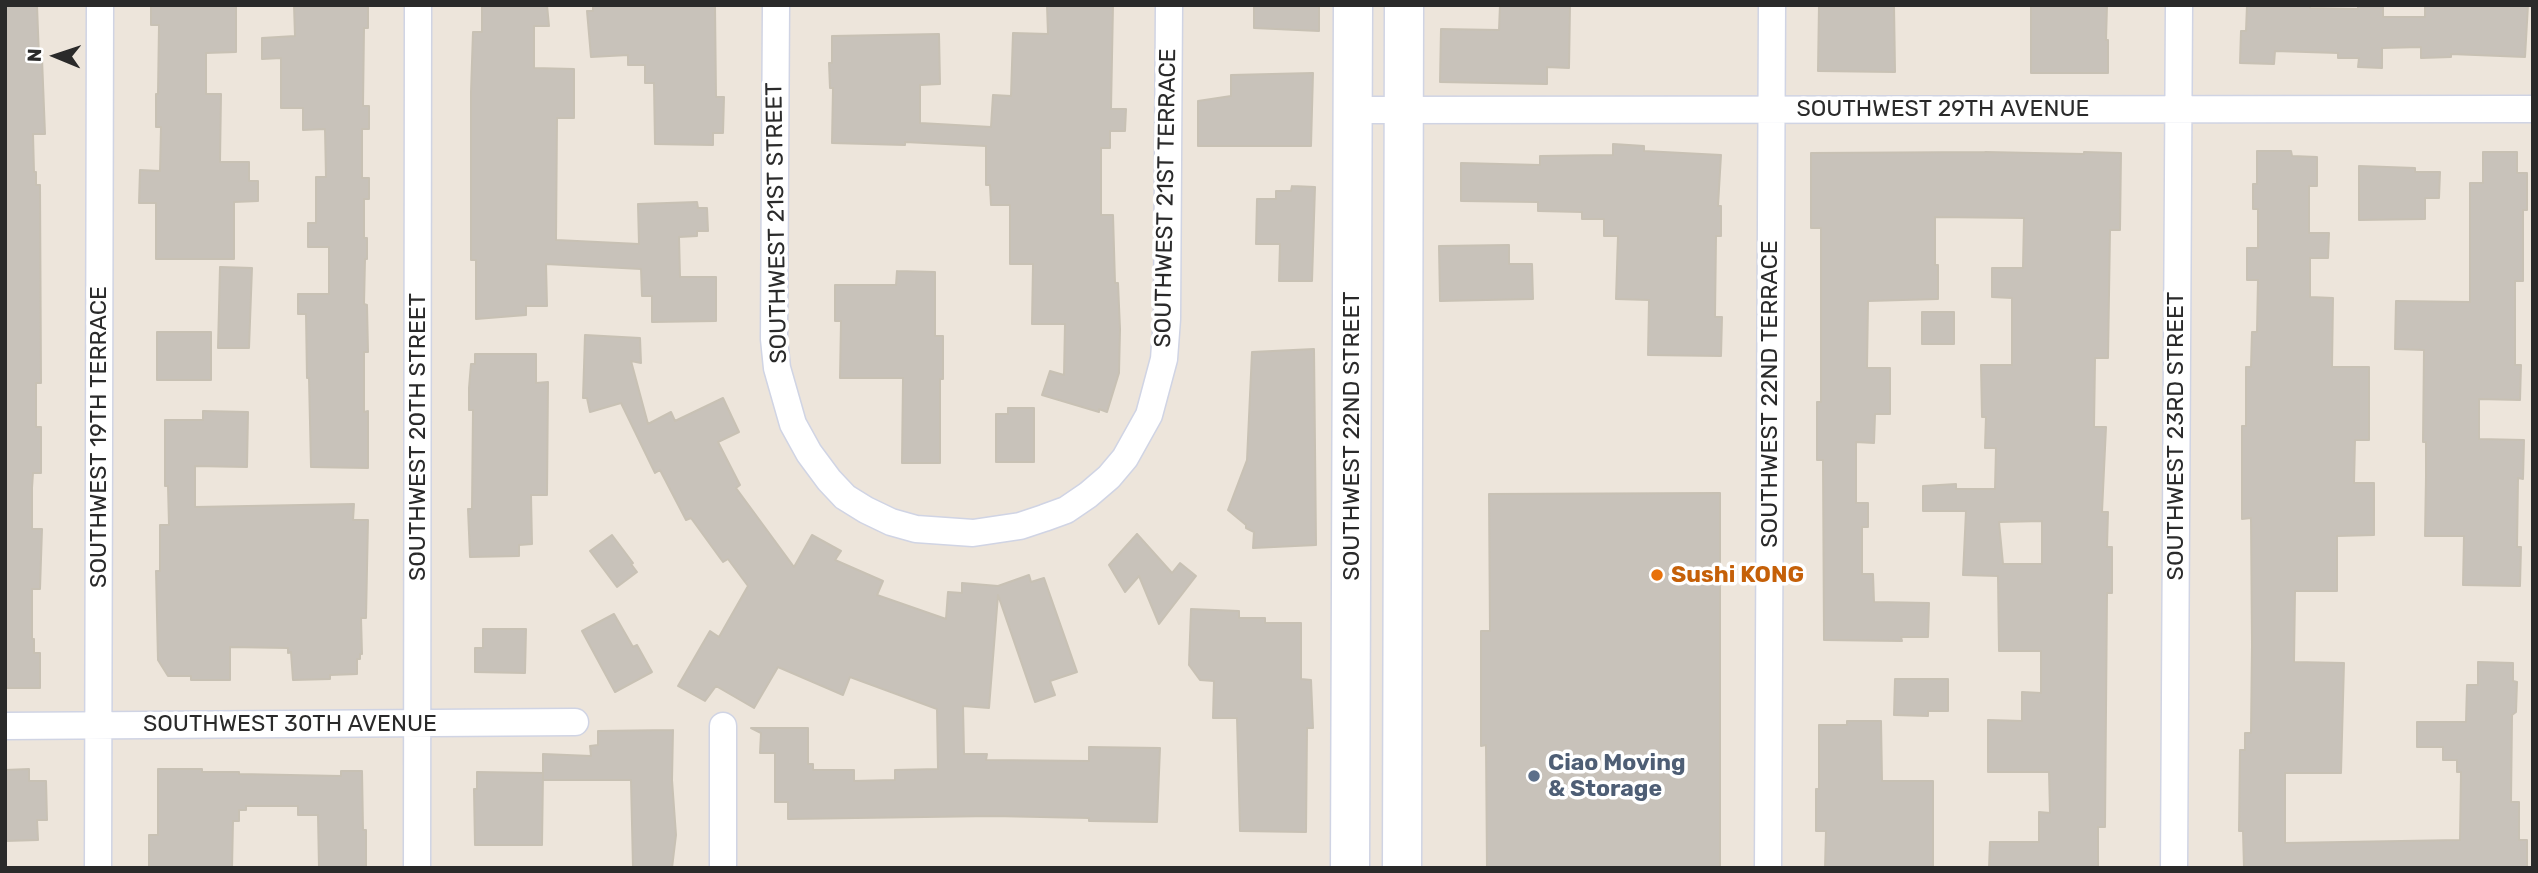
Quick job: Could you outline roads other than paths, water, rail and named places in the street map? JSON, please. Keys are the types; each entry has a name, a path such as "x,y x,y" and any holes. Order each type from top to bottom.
{"main road":[{"name":"SOUTHWEST 22ND STREET","path":"1350,868 1353,5"},
{"path":"1402,868 1404,5"}],"street":[{"name":"SOUTHWEST 19TH TERRACE","path":"98,868 100,5"},
{"name":"SOUTHWEST 20TH STREET","path":"417,868 418,5"},
{"name":"SOUTHWEST 21ST STREET","path":"776,5 774,339 777,368 793,424 809,453 829,480 845,497 866,510 891,522 916,528 973,533"},
{"name":"SOUTHWEST 21ST TERRACE","path":"973,533 1020,526 1066,510 1109,477 1125,458 1149,415 1164,359 1167,319 1169,5"},
{"name":"SOUTHWEST 22ND TERRACE","path":"1768,868 1772,5"},
{"name":"SOUTHWEST 23RD STREET","path":"2175,868 2179,5"},
{"name":"SOUTHWEST 29TH AVENUE","path":"1353,110 2533,110"},
{"name":"SOUTHWEST 30TH AVENUE","path":"5,726 575,722"},
{"path":"723,726 723,868"}],"place":[{"name":"Sushi KONG","path":"1657,575"},
{"name":"Ciao Moving & Storage","path":"1534,776"}]}
